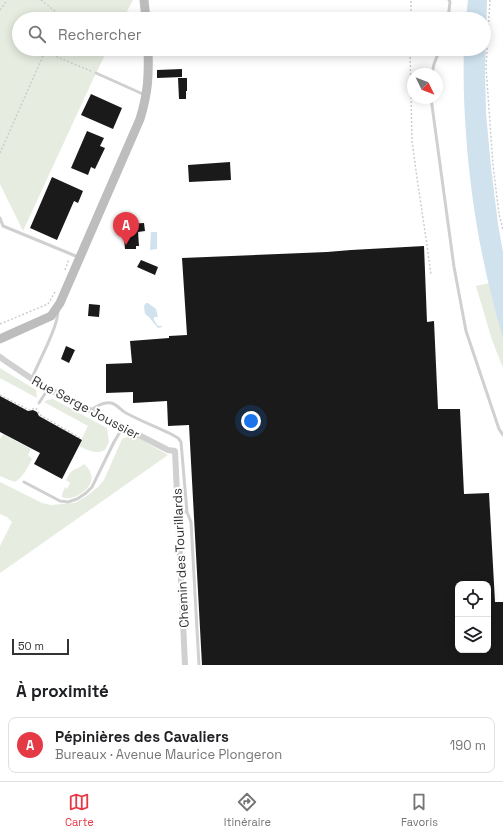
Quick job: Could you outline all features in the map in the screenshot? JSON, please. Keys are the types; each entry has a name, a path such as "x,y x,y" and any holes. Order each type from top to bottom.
{"street":[{"path":"144,0 145,12"},
{"path":"0,339 51,316 58,307 140,119 149,78 148,56"},
{"name":"Rue Serge Joussier","path":"0,357 48,389 168,450 175,451"},
{"name":"Chemin des Tourillards","path":"175,451 185,665"}],"lane":[{"path":"449,0 449,12"},
{"path":"433,68 437,56"},
{"path":"96,73 146,95"},
{"path":"431,104 454,268 466,331 499,429 503,435"},
{"path":"0,218 4,226 80,258"},
{"path":"32,378 55,327 58,307"},
{"path":"39,403 48,389"},
{"path":"91,410 105,403 115,404 124,412 178,438 181,442 187,512 191,522 199,665"},
{"path":"24,482 60,501 68,502 77,499 92,487 123,427"},
{"path":"178,512 187,512"}],"path":[{"path":"0,10 7,0"},
{"path":"41,0 56,12"},
{"path":"411,0 411,12"},
{"path":"489,12 490,0"},
{"path":"0,154 43,56"},
{"path":"55,56 96,73"},
{"path":"410,56 412,141 431,275"},
{"path":"487,56 486,67 493,165 499,214 503,230"},
{"path":"62,276 71,254"},
{"path":"0,324 48,304 56,290"},
{"path":"0,395 29,410 36,408 40,415 82,439"}],"shaded area":[{"path":"0,0 133,0 127,12 12,12 12,56 104,56 23,231 0,184"},
{"path":"503,280 503,368 492,340 476,286"},
{"path":"0,368 36,390 37,398 0,378"},
{"path":"53,399 107,428 109,442 105,450 95,452 79,446 88,426 44,402"},
{"path":"3,434 31,449 28,455 32,459 24,473 15,482 0,476 0,439"},
{"path":"133,435 168,455 0,573 0,546 12,522 7,517 0,514 0,482 42,503 51,505 75,503 88,495 104,480 122,439"},
{"path":"84,464 88,468 91,476 88,487 74,497 62,497 65,487 67,489 70,483 66,480 69,474"}],"water":[{"path":"468,0 487,0 487,12 467,12"},
{"path":"464,56 485,56 486,113 491,167 503,252 503,338 489,288 471,186 464,102"},
{"path":"151,232 157,232 157,249 150,250"},
{"path":"146,303 156,309 158,317 154,317 154,320 158,326 162,327 158,328 145,314 144,306"}],"building":[{"path":"182,69 182,77 157,78 157,70"},
{"path":"178,78 187,78 186,99 179,99"},
{"path":"91,94 122,108 113,129 81,115"},
{"path":"87,131 104,138 100,146 105,148 95,169 91,167 88,175 71,168"},
{"path":"230,162 231,180 189,182 188,165"},
{"path":"52,177 83,191 78,203 74,201 57,240 30,228"},
{"path":"144,223 145,231 138,232 139,246 136,246 136,249 125,249 124,239 126,239 127,224"},
{"path":"424,246 427,322 434,321 438,409 460,409 464,494 489,493 495,602 503,602 503,665 202,665 189,425 168,426 167,401 133,403 133,392 106,393 106,364 132,363 130,341 187,335 182,258"},
{"path":"141,260 158,267 155,275 137,267"},
{"path":"89,304 100,305 99,317 88,316"},
{"path":"66,346 75,350 69,363 61,359"},
{"path":"0,396 28,411 33,410 37,412 39,416 82,440 62,479 34,464 40,453 0,432"}],"place":[{"name":"Pépinières des Cavaliers","path":"126,245"}]}
